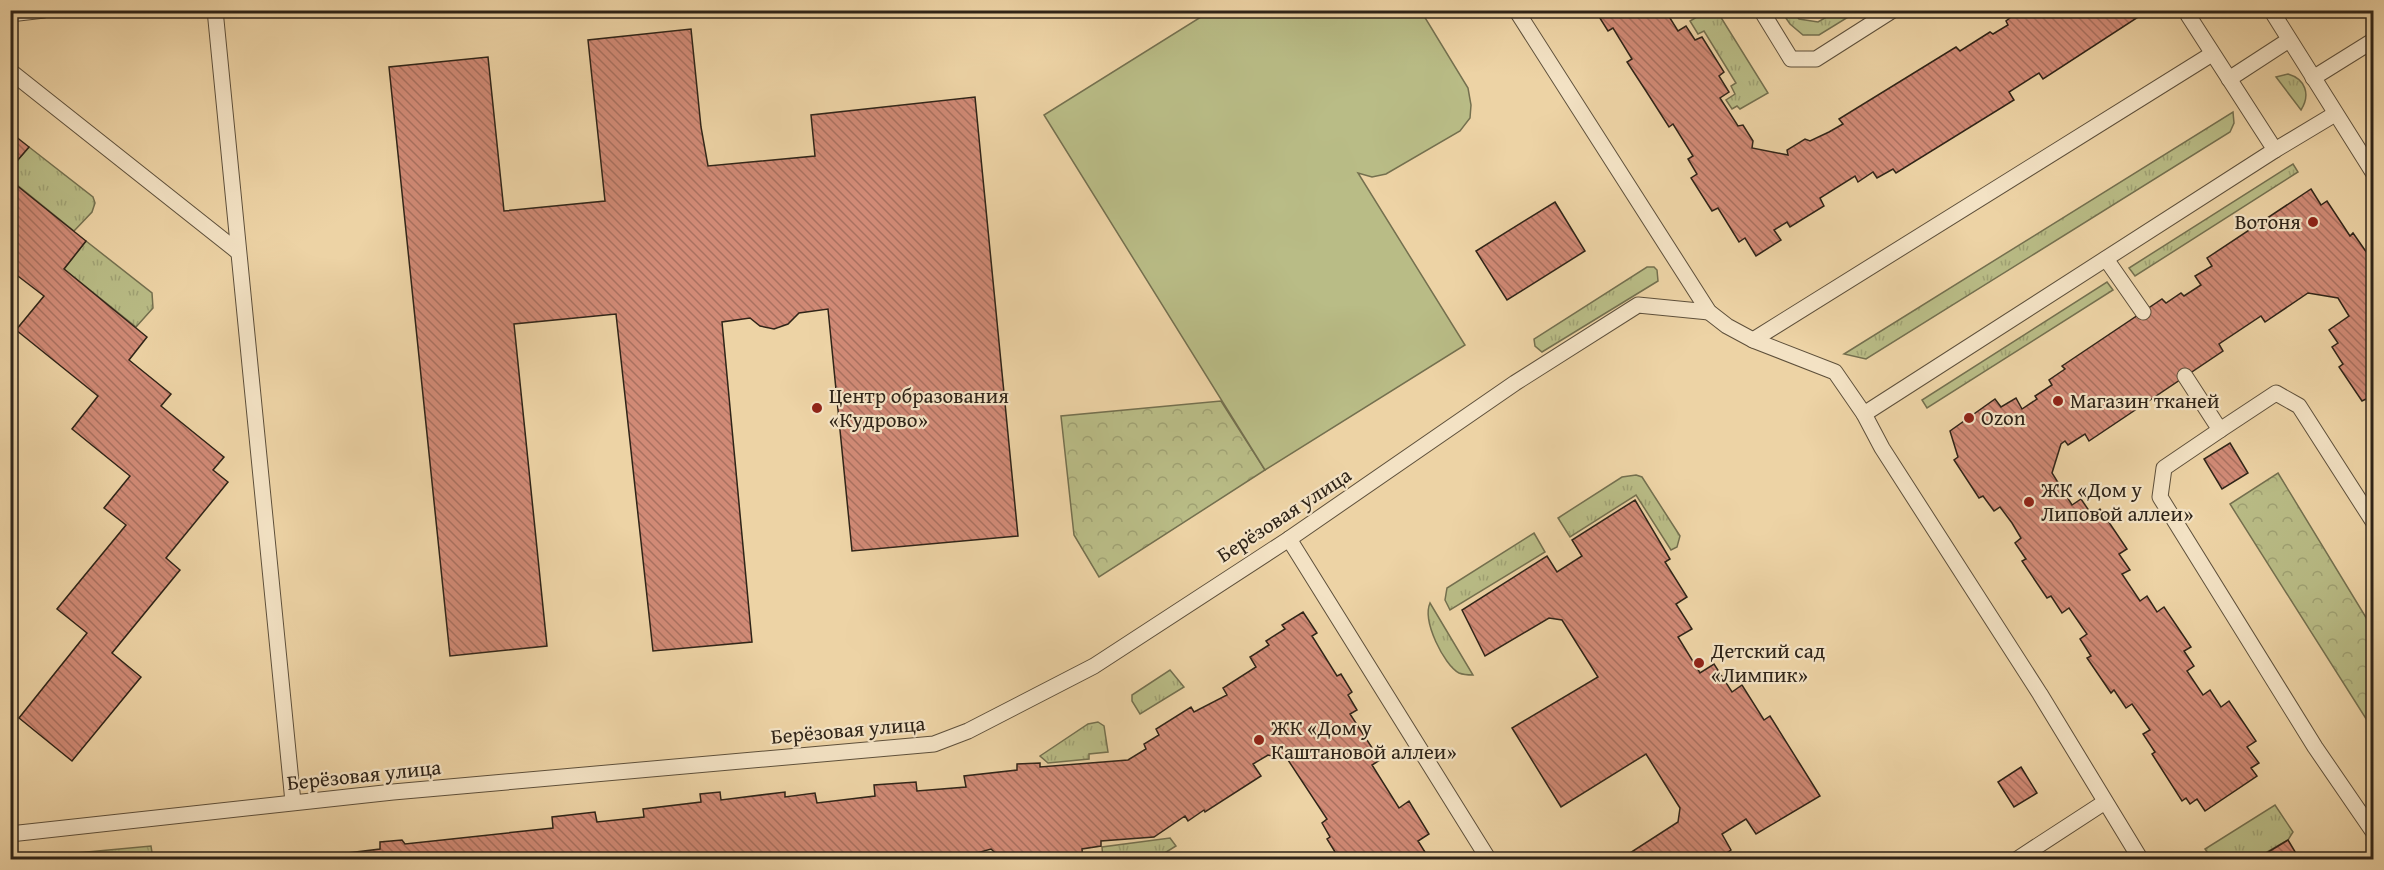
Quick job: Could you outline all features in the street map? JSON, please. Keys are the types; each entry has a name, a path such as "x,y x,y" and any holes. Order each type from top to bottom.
{"lane":[{"path":"10,14 44,10"},
{"path":"215,10 293,802"},
{"path":"1516,10 1709,312 1727,326 1752,340 1835,372 1864,414 1882,448 2040,694 2141,860"},
{"path":"1761,10 1791,59 1816,59 1893,10"},
{"path":"2271,10 2373,174"},
{"path":"2188,15 2275,150"},
{"path":"2229,79 2289,40"},
{"path":"2313,78 2373,40"},
{"path":"1752,340 2212,54"},
{"path":"10,71 237,251"},
{"path":"1864,414 2275,150 2335,114"},
{"path":"2106,259 2143,312"},
{"name":"Берёзовая улица","path":"10,834 293,802 613,771 934,744 968,731 1094,666 1290,539 1515,383 1638,305 1709,312"},
{"path":"2186,376 2220,430"},
{"path":"2373,523 2299,406 2276,393 2164,468 2160,497 2315,747 2373,832"},
{"path":"1290,539 1489,860"},
{"path":"2016,860 2105,802"}],"green space":[{"path":"1212,10 1421,11 1468,88 1471,105 1470,118 1460,131 1386,174 1372,177 1358,173 1465,345 1265,470 1044,115"},
{"path":"1707,11 1717,11 1768,93 1740,109 1737,106 1732,109 1726,100 1735,94 1731,86 1736,83 1704,31 1698,34 1690,21"},
{"path":"1781,11 1793,11 1799,19 1818,22 1837,11 1858,11 1819,35 1803,35 1790,24"},
{"path":"2288,74 2299,79 2305,88 2306,98 2301,110 2276,77"},
{"path":"2233,112 2234,123 2230,132 1866,359 1844,354"},
{"path":"29,147 93,197 95,203 92,212 74,231 11,180 10,169"},
{"path":"2293,164 2298,172 2135,276 2129,268"},
{"path":"86,241 152,293 153,308 136,327 64,269"},
{"path":"1647,267 1654,267 1657,270 1658,281 1542,352 1535,346 1534,339"},
{"path":"2107,282 2113,290 1927,408 1922,400"},
{"path":"1221,401 1265,470 1099,577 1074,535 1061,416"},
{"path":"2278,473 2373,629 2374,723 2370,725 2230,504"},
{"path":"1636,475 1642,477 1680,536 1677,547 1671,550 1636,495 1570,537 1558,518 1622,477"},
{"path":"1534,533 1545,552 1450,610 1445,600 1447,588"},
{"path":"1430,603 1473,675 1459,673 1441,652 1429,620"},
{"path":"1170,670 1184,687 1140,714 1132,701 1132,695"},
{"path":"1098,722 1104,726 1108,752 1089,754 1089,759 1048,763 1040,756 1088,724"},
{"path":"2275,805 2293,832 2288,840 2255,859 2212,859 2205,849"},
{"path":"1170,838 1176,846 1155,859 1103,859 1102,847"},
{"path":"151,846 153,859 67,859 66,854"}],"building":[{"path":"1589,10 1665,10 1678,31 1686,26 1695,40 1702,37 1724,72 1719,76 1729,92 1720,98 1738,126 1743,125 1753,141 1752,148 1788,155 1787,150 1805,139 1810,141 1843,124 1839,119 1956,47 1960,51 1990,32 1993,34 2008,25 2006,21 2020,10 2149,10 2043,79 2039,73 2009,92 2014,100 1896,173 1893,169 1877,178 1873,172 1858,182 1855,176 1820,198 1824,206 1790,227 1787,222 1774,230 1781,240 1756,256 1745,238 1739,242 1718,208 1712,211 1691,178 1697,174 1688,159 1693,156 1673,124 1669,127 1627,62 1632,59 1613,28 1608,31 1598,15 1594,17"},
{"path":"691,29 701,127 708,166 815,156 811,115 975,97 1018,536 852,551 828,309 799,313 788,324 774,329 760,326 750,318 722,322 752,642 653,651 616,314 514,324 547,646 450,656 389,67 488,57 504,211 605,201 588,40"},
{"path":"10,132 29,147 10,169"},
{"path":"10,180 86,241 64,269 147,337 129,360 171,394 161,406 224,457 213,470 228,482 166,558 180,570 112,653 141,677 72,761 19,718 87,633 57,609 126,525 104,508 130,476 72,429 98,396 16,330 44,296 10,270"},
{"name":"ЖК «Дом у Липовой аллеи»","path":"2311,189 2321,205 2327,201 2350,236 2353,233 2374,263 2374,411 2366,399 2362,401 2339,367 2343,364 2332,347 2338,343 2329,330 2349,316 2338,298 2308,293 2265,322 2261,316 2219,344 2223,351 2089,441 2085,434 2068,445 2065,441 2061,444 2052,473 2072,505 2081,499 2092,515 2100,509 2127,549 2119,554 2130,570 2122,574 2140,601 2147,596 2157,612 2164,607 2191,647 2184,651 2194,666 2187,671 2203,695 2210,690 2221,707 2229,701 2256,741 2247,747 2259,763 2251,768 2257,776 2205,811 2197,799 2190,804 2186,798 2182,801 2152,754 2155,752 2143,734 2150,730 2132,704 2126,708 2114,690 2111,693 2087,658 2091,656 2080,639 2087,634 2069,608 2062,613 2051,596 2047,598 2022,561 2026,559 2015,543 2021,538 2012,523 2000,507 1994,511 1983,496 1979,498 1954,460 1958,457 1950,431 1995,399 2001,407 2016,398 2022,409 2037,399 2035,396 2052,385 2049,380 2065,369 2062,366 2162,299 2166,303 2181,293 2184,296 2201,285 2195,276 2212,266 2207,258"},
{"path":"1555,202 1585,251 1507,300 1476,251"},
{"path":"2230,443 2248,473 2222,489 2204,459"},
{"path":"1635,500 1670,559 1665,562 1687,597 1676,604 1692,629 1678,637 1700,673 1714,664 1732,692 1742,685 1764,720 1770,716 1820,796 1756,834 1746,819 1722,834 1731,850 1716,860 1619,860 1678,822 1680,808 1646,754 1561,807 1512,728 1598,677 1562,620 1549,618 1485,656 1462,610 1547,556 1557,572 1582,556 1572,540"},
{"name":"ЖК «Дом у Каштановой аллеи»","path":"1303,612 1317,633 1312,636 1337,676 1341,674 1352,692 1348,695 1357,710 1350,714 1380,760 1372,765 1399,808 1409,801 1429,834 1418,841 1430,860 1340,860 1327,839 1330,837 1322,823 1327,819 1288,760 1268,755 1253,764 1261,776 1205,812 1204,810 1188,821 1185,816 1154,837 1101,841 1101,846 1082,849 1083,860 1003,860 991,849 973,854 973,860 323,860 323,856 380,849 380,842 402,840 405,844 553,828 552,817 595,812 597,822 644,817 643,809 701,802 700,794 720,792 721,800 785,792 785,797 815,793 817,803 875,796 874,785 916,782 917,791 966,787 964,776 1017,770 1017,764 1040,763 1040,767 1128,760 1146,749 1144,744 1159,735 1156,729 1191,707 1194,712 1227,695 1223,688 1256,667 1250,657 1269,645 1266,641 1285,629 1282,625"},
{"path":"2021,767 2037,793 2014,807 1998,782"},
{"path":"2288,840 2300,860 2255,860"}],"place":[{"name":"Вотоня","path":"2313,222"},
{"name":"Магазин тканей","path":"2058,401"},
{"name":"Центр образования «Кудрово»","path":"817,408"},
{"name":"Ozon","path":"1969,418"},
{"name":"ЖК «Дом у Липовой аллеи»","path":"2029,502"},
{"name":"Детский сад «Лимпик»","path":"1699,663"},
{"name":"ЖК «Дом у Каштановой аллеи»","path":"1259,740"}]}
